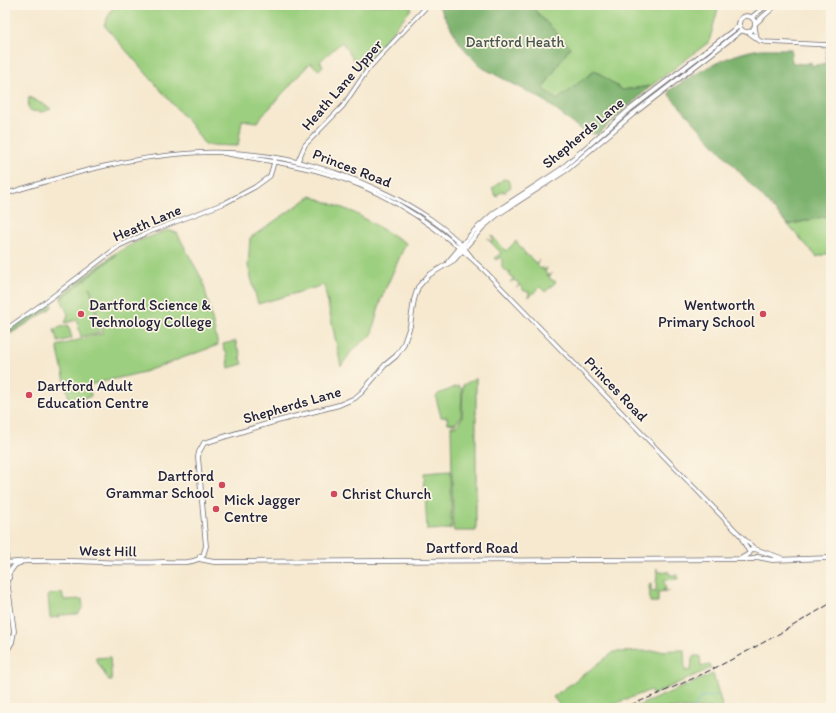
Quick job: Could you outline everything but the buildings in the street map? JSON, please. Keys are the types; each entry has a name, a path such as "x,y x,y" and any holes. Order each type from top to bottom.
{"main road":[{"name":"Heath Lane Upper","path":"296,166 305,145 343,106 368,68 428,5"},
{"path":"757,39 752,17 767,5"},
{"path":"748,32 776,5"},
{"name":"Shepherds Lane","path":"448,262 459,247 494,213 560,170 629,110 739,26 741,18 746,15 752,17"},
{"path":"739,26 742,30 765,42 831,45"},
{"name":"Shepherds Lane","path":"202,558 206,546 198,457 201,446 215,438 339,405 355,398 399,352 407,336 418,287 428,275 448,262 454,260 492,219 568,169 633,114 742,30"},
{"name":"Princes Road","path":"5,194 126,160 178,153 238,152 275,156 298,161 357,180 392,196 423,214 459,247"},
{"name":"Princes Road","path":"223,153 274,161 322,172 355,183 389,199 444,235 464,250 474,260 740,535 757,549"},
{"name":"Heath Lane","path":"5,330 52,297 119,246 148,232 224,203 255,187 270,176 275,156"},
{"name":"Princes Road","path":"740,535 749,553"},
{"path":"749,553 755,558 759,554 757,549"},
{"path":"757,549 784,559"},
{"name":"Dartford Road","path":"740,558 757,549"},
{"path":"5,550 9,575 9,586"},
{"path":"6,556 9,560 15,562"},
{"name":"Dartford Road","path":"202,558 229,562 740,558 772,560 831,558"},
{"name":"West Hill","path":"7,563 137,564 190,562 202,558"},
{"path":"9,575 15,565 22,562"},
{"path":"5,654 13,639 14,627 5,565 7,563"}],"green space":[{"path":"114,5 404,5 412,8 360,70 342,42 320,61 323,66 319,70 310,63 257,122 242,120 238,146 205,145 191,125 104,25"},
{"name":"Dartford Heath","path":"438,5 530,5 570,47 543,88 557,100 595,70 622,90 651,86 598,134 585,133 542,99 481,67 461,45"},
{"name":"Dartford Heath","path":"530,5 719,5 709,42 651,86 622,90 595,70 557,100 543,89 569,47"},
{"path":"761,49 791,49 791,58 793,63 805,64 811,62 812,66 826,63 826,50 831,50 831,215 788,225 669,95 670,90 724,59 748,51"},
{"path":"29,97 51,109 43,112 31,111 28,107"},
{"path":"503,179 508,180 511,187 505,191 505,193 503,191 497,195 497,197 492,189"},
{"path":"311,196 353,212 406,243 381,299 371,337 363,341 351,352 341,366 324,285 258,304 248,266 250,238"},
{"path":"831,215 831,252 817,257 788,225"},
{"path":"168,230 177,233 203,281 218,345 144,372 89,385 91,396 70,403 57,346 103,333 90,287 100,332 81,337 77,320 65,323 68,314 61,299 114,256 114,254 136,242"},
{"path":"491,235 506,251 516,241 525,255 526,254 536,263 539,260 536,264 541,269 543,267 542,269 544,270 547,268 545,272 548,276 552,273 549,278 556,282 545,292 540,287 529,297 529,292 524,291 520,285 516,288 519,285 517,281 516,282 514,280 510,282 514,278 509,275 511,271 509,273 502,268 502,259 499,257 497,260 495,258 501,253 487,238 492,242 493,238"},
{"path":"114,254 115,256 61,299 61,295"},
{"path":"51,302 53,306 49,310 5,337 5,333"},
{"path":"68,325 72,338 58,342 54,329"},
{"path":"236,341 237,349 239,349 241,356 239,358 241,358 243,364 229,368 226,351 224,351 223,344"},
{"path":"476,378 476,531 454,531 451,426 456,426 462,418 463,385"},
{"path":"458,386 462,389 461,417 455,424 448,423 447,417 441,417 436,398 438,394"},
{"path":"451,471 451,528 427,530 424,473"},
{"path":"657,568 657,572 669,572 670,575 678,575 678,579 664,580 666,589 663,590 670,591 658,592 658,602 650,602 649,584 651,583 651,591 656,592"},
{"path":"62,593 64,600 82,599 83,607 78,614 59,615 59,617 50,618 48,595"},
{"path":"684,650 685,671 691,670 692,659 694,656 700,656 701,667 709,665 711,668 652,695 651,690 604,708 562,708 553,697 614,652"},
{"path":"110,657 112,681 109,681 95,658"},
{"path":"713,674 723,708 633,708"}],"waterway":[{"path":"694,708 701,698 705,696 712,697 717,695"}],"railway":[{"path":"622,708 676,686 729,661 831,603"}],"place":[{"name":"Dartford Science & Technology College","path":"81,314"},
{"name":"Wentworth Primary School","path":"763,314"},
{"name":"Dartford Adult Education Centre","path":"29,395"},
{"name":"Dartford Grammar School","path":"222,485"},
{"name":"Christ Church","path":"334,494"},
{"name":"Mick Jagger Centre","path":"216,509"}]}
